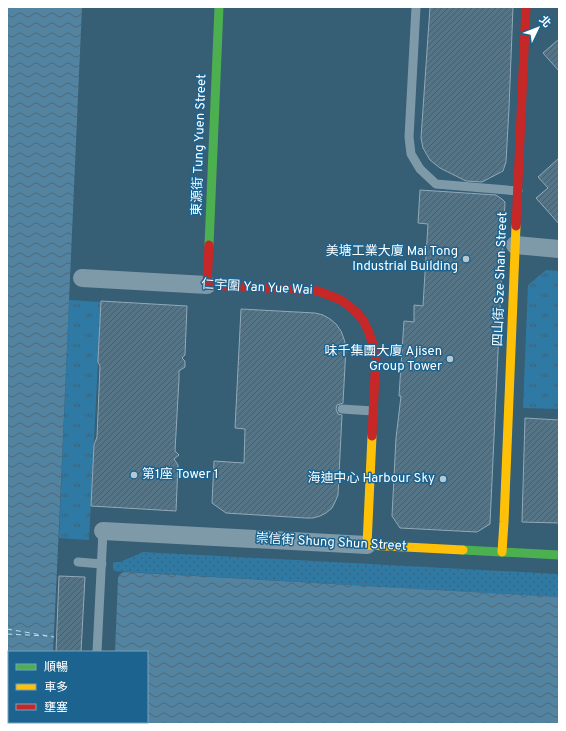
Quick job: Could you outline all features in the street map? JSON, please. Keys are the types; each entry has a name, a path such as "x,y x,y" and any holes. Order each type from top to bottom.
{"street":[{"name":"東源街 Tung Yuen Street","path":"207,285 220,7"},
{"name":"四山街 Sze Shan Street","path":"502,552 526,7"},
{"path":"515,245 559,249"},
{"name":"仁宇圍 Yan Yue Wai","path":"82,278 318,291 332,295 345,302 357,312 366,324 376,353 367,545"},
{"name":"崇信街 Shung Shun Street","path":"103,531 559,555"}],"lane":[{"path":"416,7 409,137 411,154 420,169 436,184 518,191"},
{"path":"342,410 373,411"},
{"path":"97,651 103,531"},
{"path":"78,562 102,564"}],"green space":[{"path":"546,270 559,271 559,409 523,408 528,285"},
{"path":"69,300 101,302 89,540 59,538"},
{"path":"143,552 559,574 559,597 113,571 113,562 120,562"}],"water":[{"path":"7,7 82,7 53,651 8,651 8,723 50,724 7,724"},
{"path":"124,572 559,597 559,724 111,724 148,723 148,651 115,651 118,578 120,574"}],"building":[{"path":"430,7 513,7 506,162 503,171 482,182 466,181 440,168 430,160 423,148 421,138"},
{"path":"559,39 559,71 543,53"},
{"path":"559,158 559,224 536,198 548,188 538,177"},
{"path":"420,190 496,195 505,202 490,524 477,532 400,528 392,516 396,438 401,396 399,396 404,321 414,322 414,305 423,306 428,224 418,223"},
{"path":"101,301 187,306 185,355 182,358 185,361 185,367 179,371 175,451 179,455 174,459 178,465 176,511 91,506 94,445 97,437 100,366 98,360"},
{"path":"241,309 315,313 330,319 341,331 346,347 343,403 337,405 336,409 338,414 342,415 338,495 332,508 320,516 306,518 226,513 212,503 214,461 244,463 245,429 235,428"},
{"path":"525,418 559,420 559,523 522,522"},
{"path":"59,576 85,577 81,651 56,651"}],"ferry route":[{"path":"7,629 54,637"},
{"path":"7,634 47,636"}],"traffic: fast":[{"path":"209,245 219,7"},
{"path":"463,550 559,555"}],"traffic: slow":[{"path":"502,552 516,226"},
{"path":"372,436 367,545 463,550"}],"traffic: jam":[{"path":"516,226 526,7"},
{"path":"209,245 207,285 318,291 341,300 363,320 376,353 372,436"}],"place":[{"name":"美塘工業大廈 Mai Tong Industrial Building","path":"466,259"},
{"name":"味千集團大廈 Ajisen Group Tower","path":"450,359"},
{"name":"第1座 Tower 1","path":"134,475"},
{"name":"海迪中心 Harbour Sky","path":"443,479"}]}
